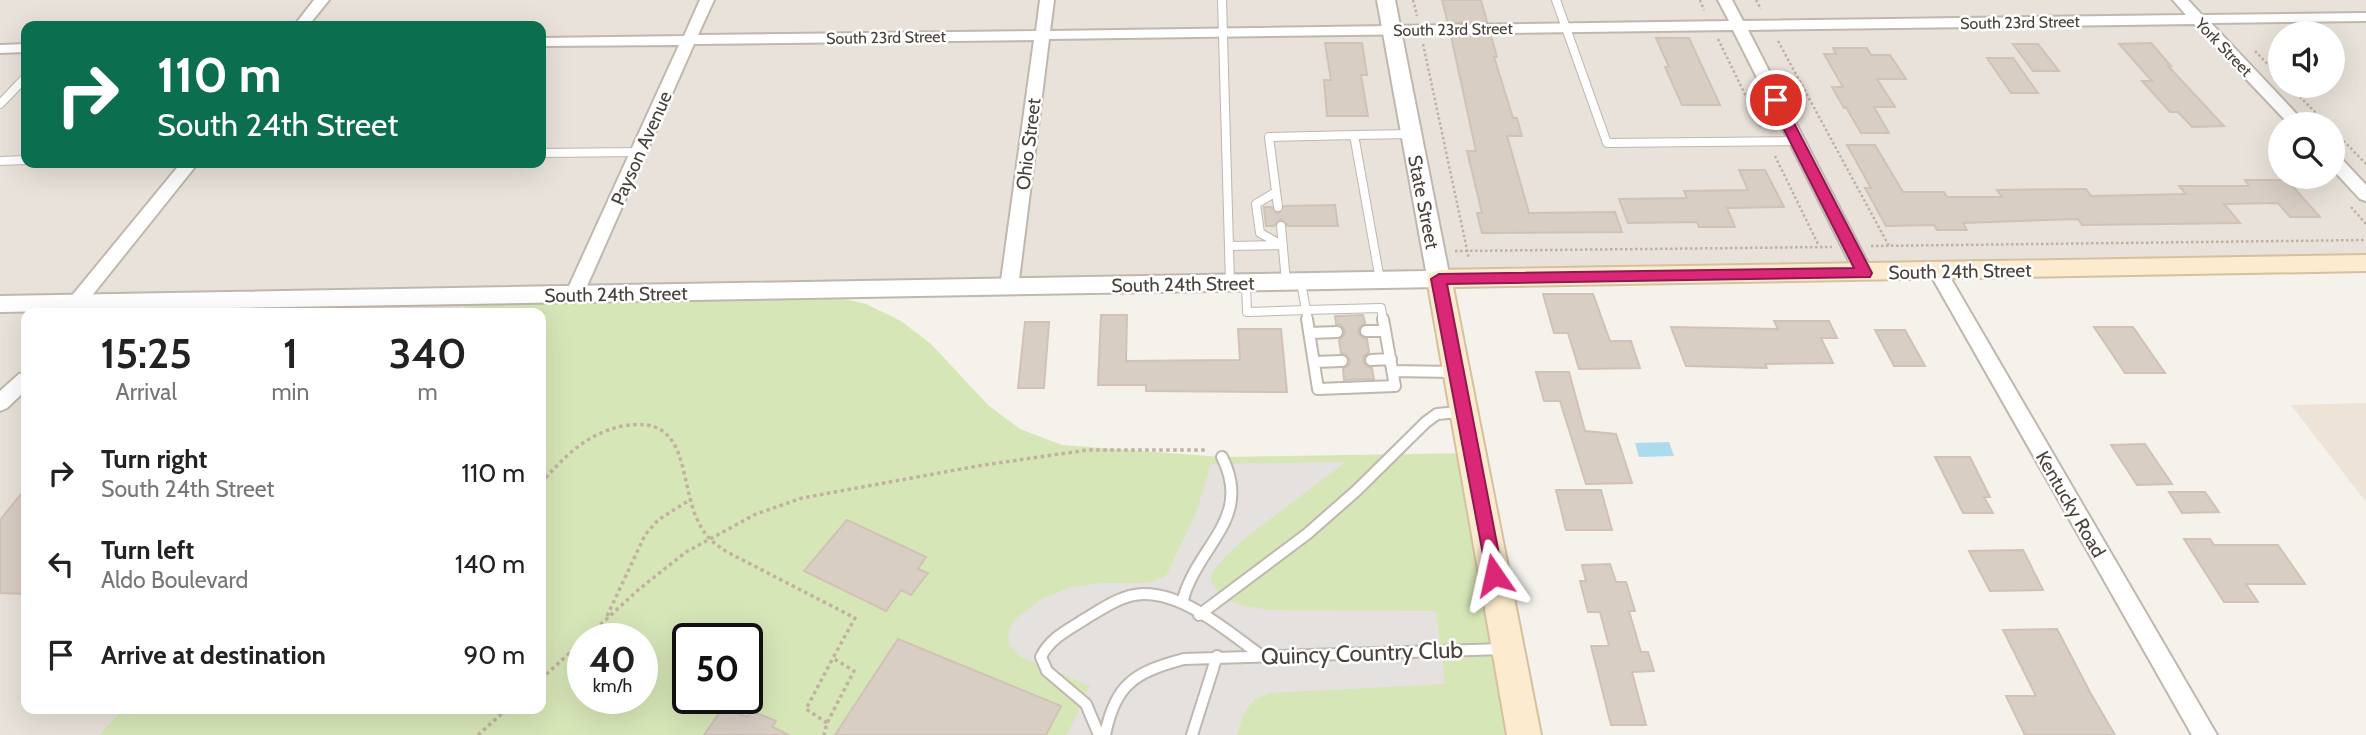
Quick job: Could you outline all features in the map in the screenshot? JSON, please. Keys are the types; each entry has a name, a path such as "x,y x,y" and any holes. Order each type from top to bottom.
{"main road":[{"name":"South 24th Street","path":"1439,279 2366,263"},
{"name":"State Street","path":"1439,279 1524,735"}],"street":[{"path":"305,21 322,0"},
{"name":"Payson Avenue","path":"575,295 708,0"},
{"name":"Ohio Street","path":"1009,288 1047,0"},
{"name":"State Street","path":"1386,0 1439,279"},
{"path":"1725,0 1864,273"},
{"name":"York Street","path":"2180,0 2287,112"},
{"name":"South 23rd Street","path":"546,41 2366,17"},
{"path":"0,49 21,48"},
{"path":"93,306 187,168"},
{"path":"2345,173 2366,195"},
{"name":"Kentucky Road","path":"1938,272 2205,735"},
{"name":"South 24th Street","path":"0,304 93,306 1439,279"},
{"path":"0,403 21,384"}],"lane":[{"path":"1222,0 1229,246 1247,312 1306,310 1381,308 1395,386 1318,389 1306,310 1282,245 1280,226"},
{"path":"1556,0 1607,143 1797,141"},
{"path":"0,104 21,82"},
{"path":"1278,207 1269,137 1412,134"},
{"path":"1354,135 1380,280"},
{"path":"546,153 639,152"},
{"path":"0,161 21,160"},
{"path":"1276,192 1256,204 1260,233 1282,245"},
{"path":"1229,246 1282,245"},
{"path":"1366,331 1385,331"},
{"path":"1309,332 1337,332"},
{"path":"1371,360 1391,359"},
{"path":"1314,362 1342,361"},
{"path":"1393,371 1456,372"},
{"path":"1199,615 1307,534 1356,491 1426,422 1437,414 1464,412"},
{"path":"1182,604 1190,578 1231,510 1235,491 1232,472 1222,457"},
{"path":"1099,735 1087,705 1041,663 1043,650 1053,639 1125,598 1160,595 1182,604 1262,656"},
{"name":"Quincy Country Club","path":"1105,735 1111,705 1136,680 1178,660 1217,656 1508,649"},
{"path":"1192,735 1217,656"}],"path":[{"path":"1413,0 1473,278"},
{"path":"1756,0 1903,273"},
{"path":"2301,98 2315,112"},
{"path":"2345,142 2366,164"},
{"path":"1467,250 2366,240"},
{"path":"546,478 582,442 606,430 631,425 653,425 667,432 675,444 695,515 708,538 737,557 855,618 806,709 827,723"},
{"path":"603,623 638,590 708,538 756,514 802,498 983,465 1088,450 1193,447 1222,457"},
{"path":"606,620 645,535 658,520 691,499"},
{"path":"546,674 567,655"},
{"path":"824,735 827,723 854,671 833,658"},
{"path":"478,735 501,714"}],"shaded area":[{"path":"0,0 2366,0 2366,263 471,296 464,308 21,308 21,714 118,714 99,735 0,735"},
{"path":"2366,403 2366,502 2291,405"},
{"path":"1346,462 1244,539 1212,573 1211,582 1223,598 1244,606 1270,610 1436,611 1445,684 1271,693 1255,699 1244,713 1237,735 1067,735 1090,686 1021,657 1010,646 1008,634 1013,621 1040,600 1071,587 1102,583 1148,583 1166,576 1196,513 1211,464"}],"green space":[{"path":"810,291 866,304 901,321 931,344 988,405 1020,429 1062,445 1222,457 1472,453 1524,735 99,735 118,714 546,714 546,308 464,308 470,296"}],"water":[{"path":"1669,442 1674,456 1639,457 1635,443"}],"building":[{"path":"1442,0 1481,0 1487,22 1448,23"},
{"path":"1451,36 1491,36 1497,57 1494,57 1513,118 1517,118 1522,136 1507,136 1529,213 1615,212 1622,232 1482,233 1477,213 1482,213 1467,151 1476,151"},
{"path":"1656,38 1689,38 1720,105 1682,105 1665,67 1669,67"},
{"path":"1325,43 1362,43 1367,75 1361,75 1368,116 1327,116 1324,80 1331,80"},
{"path":"2151,43 2171,66 2168,66 2224,126 2192,127 2178,112 2170,112 2142,81 2152,81 2119,44"},
{"path":"2013,44 2038,44 2059,71 2033,71"},
{"path":"1833,48 1867,48 1871,55 1890,55 1906,79 1877,79 1895,107 1874,107 1889,133 1861,133 1846,107 1844,108 1832,87 1843,87 1824,54 1836,54"},
{"path":"1987,58 2013,58 2038,93 2011,93"},
{"path":"1847,145 1875,145 1903,192 1944,192 1947,197 2002,197 1997,190 2086,189 2091,196 2186,194 2179,186 2249,186 2245,180 2268,180 2268,189 2295,189 2320,217 2290,217 2278,203 2224,204 2240,223 2082,225 2078,219 1963,223 1967,230 1937,230 1934,225 1886,226 1865,188 1871,188"},
{"path":"1739,170 1765,170 1784,207 1727,208 1735,227 1699,227 1697,222 1628,223 1619,199 1687,198 1684,191 1748,190"},
{"path":"1335,205 1338,226 1288,226 1281,219 1274,226 1266,226 1264,207 1271,207 1278,214 1284,206"},
{"path":"1543,294 1593,294 1610,341 1631,341 1640,368 1579,369 1568,333 1554,333"},
{"path":"1101,315 1127,315 1126,361 1240,360 1238,329 1281,329 1287,392 1146,391 1146,385 1098,385"},
{"path":"1363,315 1365,323 1358,332 1367,339 1369,352 1363,361 1367,367 1372,368 1374,379 1344,380 1343,369 1349,365 1350,360 1346,354 1341,353 1339,340 1345,331 1341,325 1336,324 1335,316"},
{"path":"1774,321 1829,321 1837,338 1821,338 1833,363 1765,364 1767,368 1686,366 1671,327 1778,329"},
{"path":"1025,322 1049,322 1044,388 1018,388"},
{"path":"2094,327 2133,327 2165,373 2125,373"},
{"path":"1875,330 1905,330 1925,366 1894,366"},
{"path":"1536,372 1569,372 1585,431 1616,434 1632,483 1586,484 1560,401 1544,401"},
{"path":"2145,444 2172,484 2137,485 2111,445"},
{"path":"1935,457 1970,457 1990,497 1984,497 1993,513 1963,513"},
{"path":"1556,490 1601,490 1612,530 1566,530"},
{"path":"2169,492 2205,492 2219,512 2182,513"},
{"path":"21,494 21,594 0,593 0,520"},
{"path":"847,520 926,557 918,569 928,573 911,595 901,590 886,611 804,571"},
{"path":"2184,539 2210,539 2214,545 2278,545 2305,584 2246,584 2258,602 2224,602"},
{"path":"2023,550 2043,590 1990,591 1969,551"},
{"path":"1610,564 1616,582 1626,582 1635,611 1629,611 1641,652 1648,652 1654,671 1632,672 1646,725 1611,725 1591,646 1609,646 1600,612 1588,612 1580,581 1586,581 1582,565"},
{"path":"2057,629 2115,735 2025,735 2006,696 2036,696 2003,630"},
{"path":"898,639 1061,706 1046,735 835,735"},
{"path":"719,714 739,714 747,717 749,714 758,714 776,721 772,727 789,735 704,735"}],"route":[{"path":"1494,575 1439,279 1864,273 1776,100"}]}
